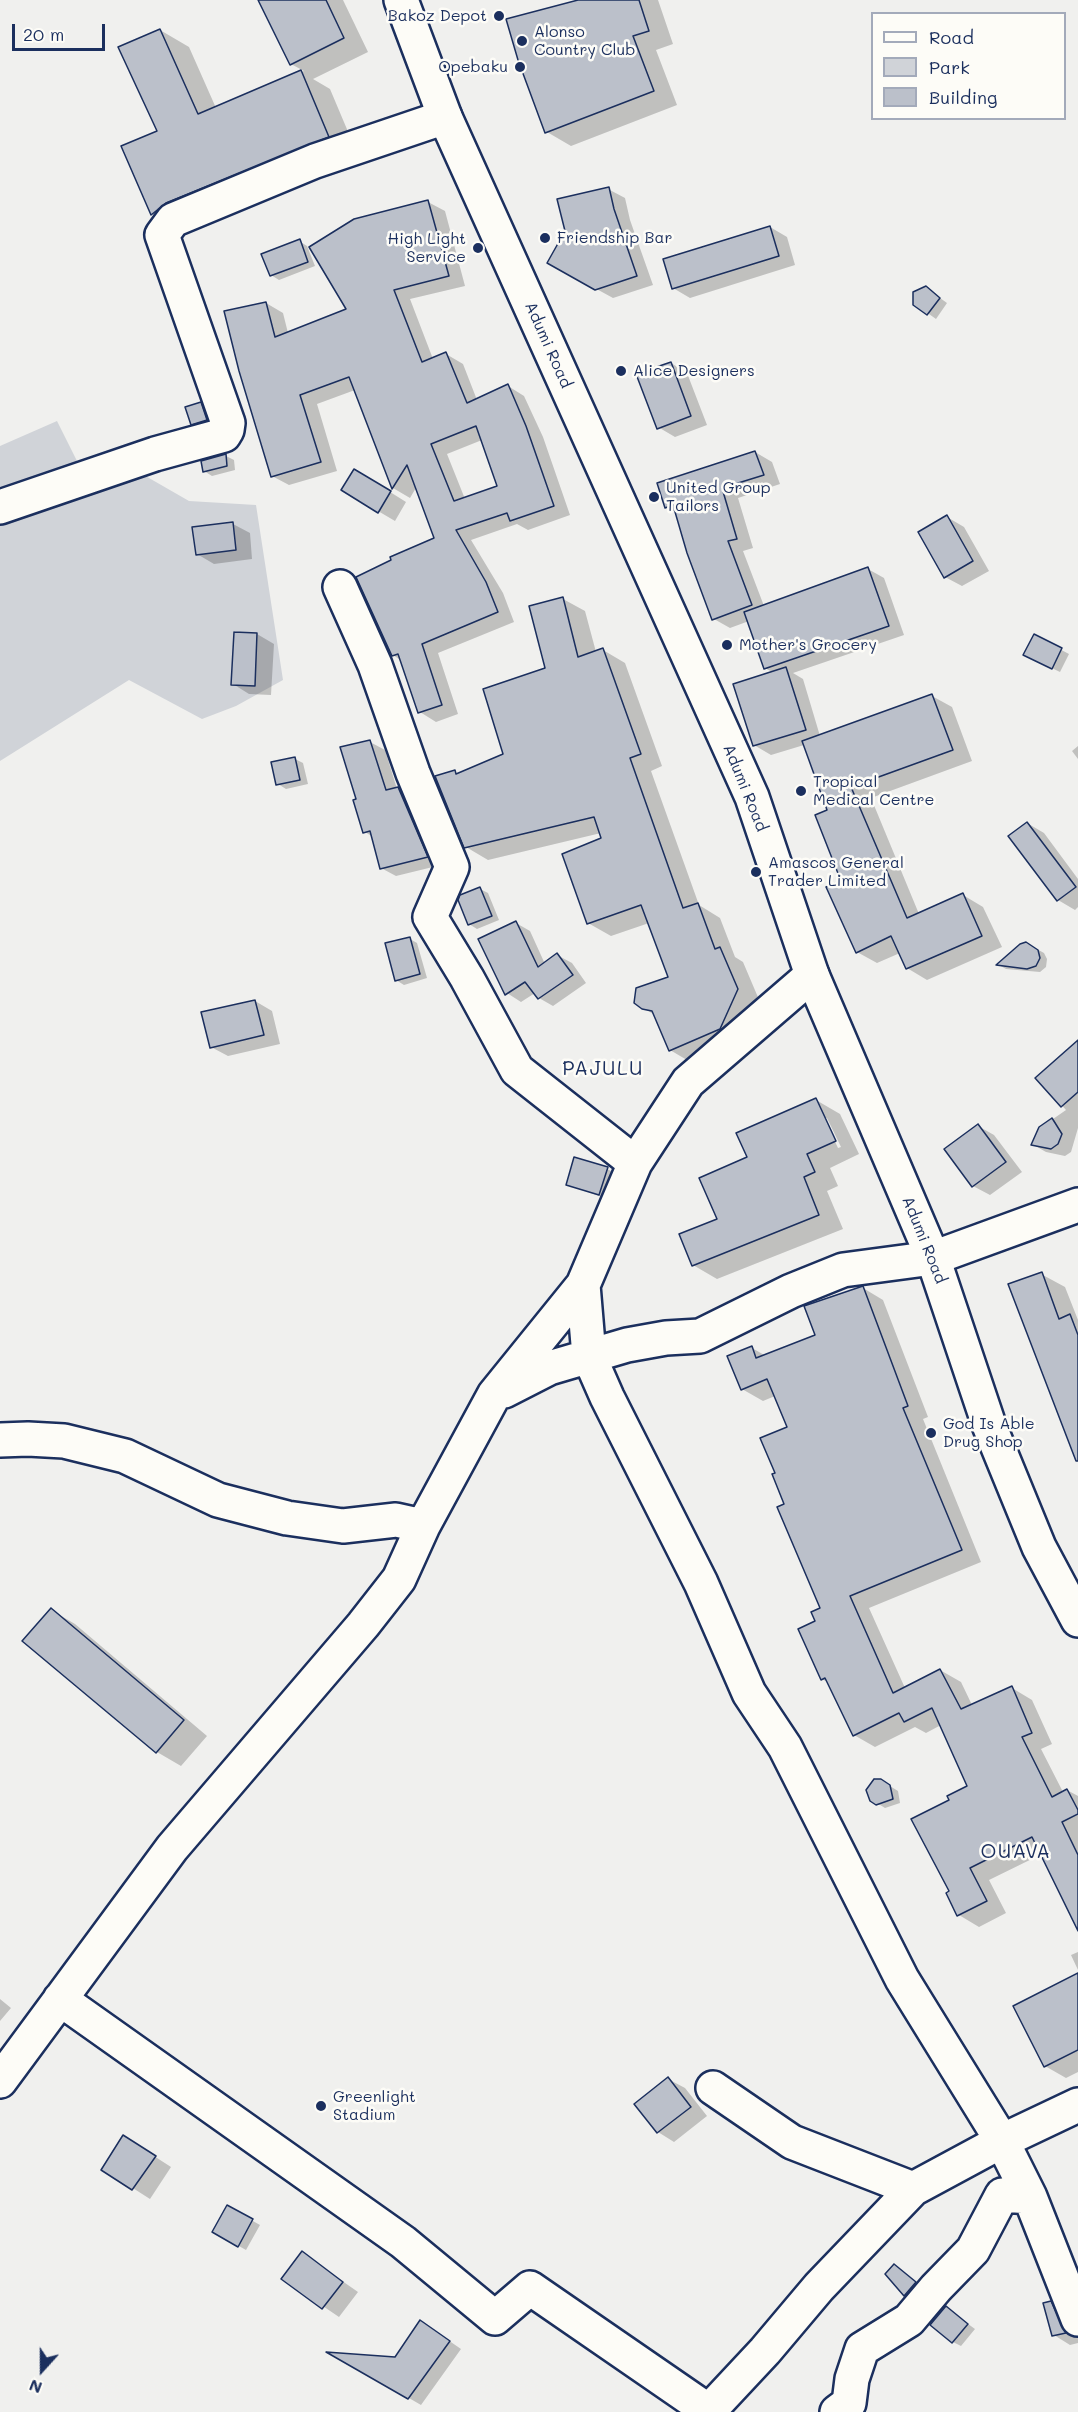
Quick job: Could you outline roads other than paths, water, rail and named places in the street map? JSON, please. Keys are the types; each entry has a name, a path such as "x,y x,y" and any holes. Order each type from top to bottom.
{"street":[{"name":"Adumi Road","path":"401,0 445,117 752,797 812,975 933,1258 989,1425 1040,1547 1078,1620"},
{"path":"0,507 155,454 224,435 228,423 162,235 173,220 315,161 445,117"},
{"path":"340,587 375,665 413,773 452,867 430,917 467,978 517,1070 635,1163"},
{"path":"0,2081 172,1848 363,1625 399,1579 423,1526 494,1395 583,1286 635,1163 688,1082 812,975"},
{"path":"494,1395 549,1368 627,1345 666,1338 700,1336 791,1291 843,1270 933,1258 1078,1205"},
{"path":"583,1286 589,1356 607,1398 701,1583 749,1693 785,1747 902,1979 1002,2141 1030,2197 1078,2319"},
{"path":"0,1440 64,1441 125,1456 218,1500 287,1518 343,1526 396,1520 423,1526"},
{"path":"60,1999 403,2242 495,2318 530,2288 709,2412 819,2288 913,2189 1002,2141 1078,2105"},
{"path":"713,2088 792,2142 913,2189"},
{"path":"837,2412 849,2403 852,2379 862,2349 909,2320 973,2250 1002,2195 1030,2197"}],"place":[{"name":"Bakoz Depot","path":"499,16"},
{"name":"Alonso Country Club","path":"522,41"},
{"name":"Opebaku","path":"520,67"},
{"name":"Friendship Bar","path":"545,238"},
{"name":"High Light Service","path":"478,248"},
{"name":"Alice Designers","path":"621,371"},
{"name":"United Group Tailors","path":"654,497"},
{"name":"Mother's Grocery","path":"727,645"},
{"name":"Tropical Medical Centre","path":"801,791"},
{"name":"Amascos General Trader Limited","path":"756,872"},
{"name":"God Is Able Drug Shop","path":"931,1433"},
{"name":"Greenlight Stadium","path":"321,2106"}],"district":[{"name":"PAJULU","path":"603,1069"},
{"name":"OUAVA","path":"1016,1852"}]}
